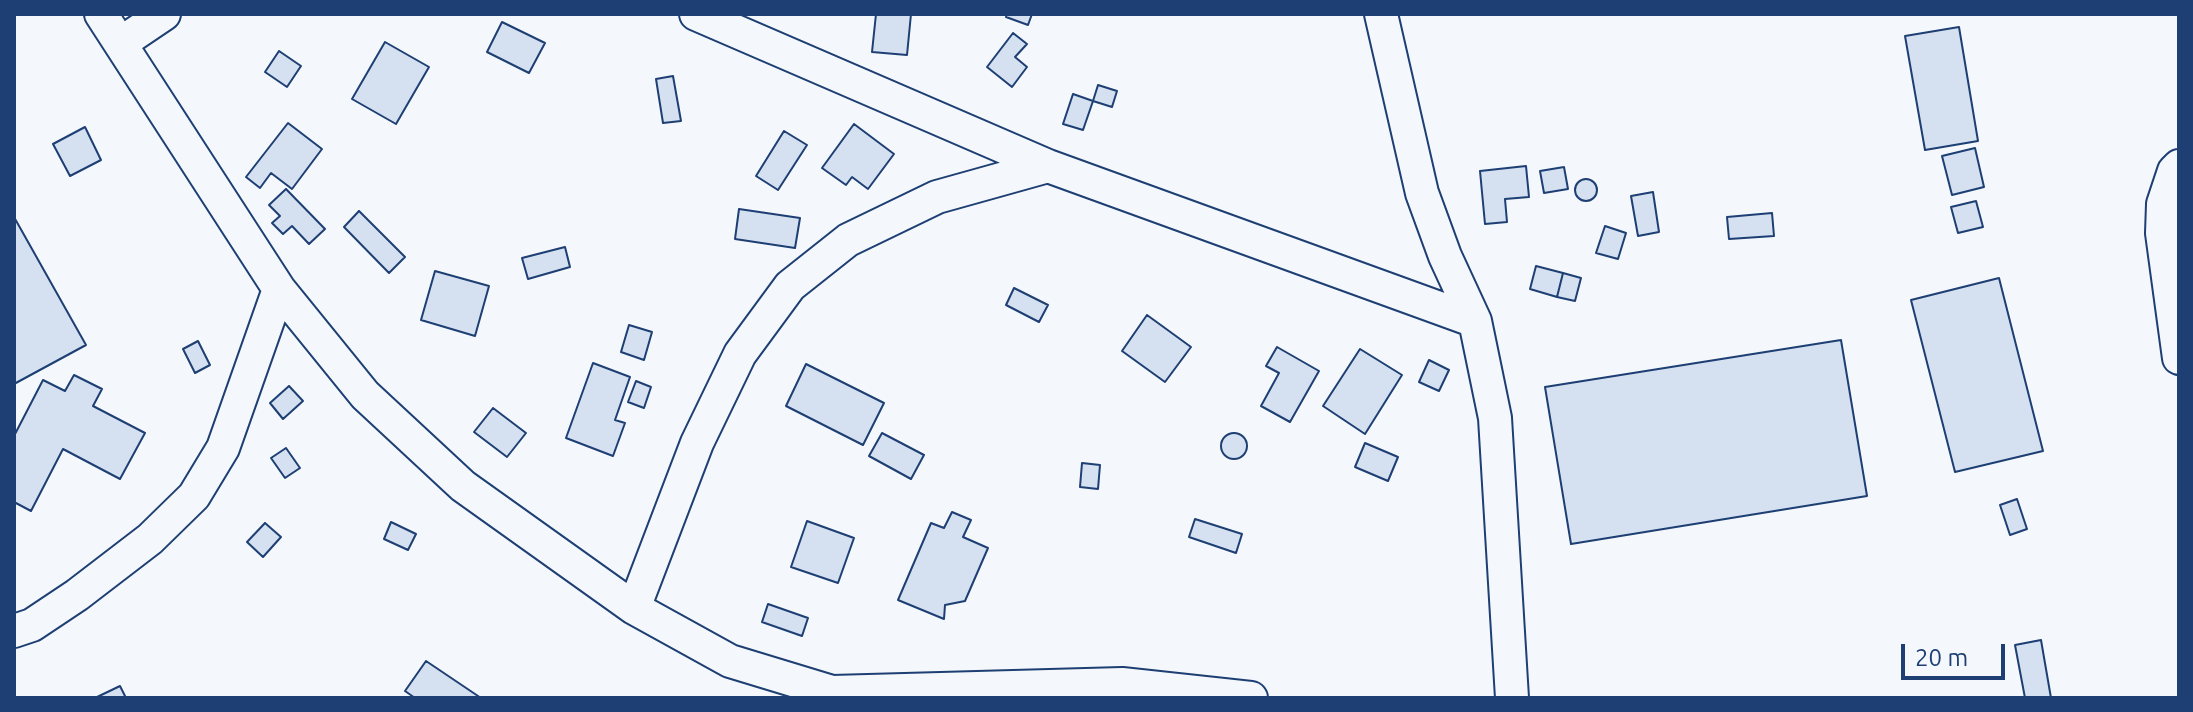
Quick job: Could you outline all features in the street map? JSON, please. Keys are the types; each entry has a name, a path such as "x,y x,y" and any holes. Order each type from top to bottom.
{"street":[{"path":"101,14 279,289 365,395 463,486 634,608 730,661 833,695 1122,684 1251,698"},
{"path":"121,43 164,14"},
{"path":"696,14 1048,166 1475,321"},
{"path":"1381,14 1422,193 1445,256 1475,321 1495,418 1512,698"},
{"path":"634,608 697,443 740,354 790,286 848,240 937,197 1048,166"},
{"path":"2179,166 2174,171 2163,204 2162,233 2179,358"},
{"path":"14,631 32,625 77,595 150,539 194,496 223,448 279,289"}],"building":[{"path":"876,14 911,14 907,55 872,52"},
{"path":"1007,14 1032,14 1028,25 1006,17"},
{"path":"502,22 545,43 529,73 487,52"},
{"path":"1959,27 1978,141 1925,150 1905,36"},
{"path":"1013,33 1027,44 1015,57 1027,67 1012,87 987,67"},
{"path":"385,42 429,67 396,124 352,99"},
{"path":"279,51 301,66 287,87 265,72"},
{"path":"673,76 681,121 663,123 656,79"},
{"path":"1098,85 1117,91 1112,107 1093,101"},
{"path":"1073,94 1093,101 1083,130 1063,124"},
{"path":"288,123 322,149 292,189 271,173 260,188 246,177"},
{"path":"854,124 894,154 868,189 852,177 846,185 822,168"},
{"path":"85,127 101,160 70,176 53,144"},
{"path":"784,131 807,145 778,190 756,176"},
{"path":"1975,148 1984,187 1952,195 1942,156"},
{"path":"1526,166 1529,197 1505,199 1507,222 1485,224 1480,171"},
{"path":"1564,167 1568,189 1544,193 1540,171"},
{"path":"1586,179 1594,182 1597,190 1594,198 1586,201 1578,198 1575,190 1578,182"},
{"path":"286,189 325,229 309,244 292,226 283,234 272,223 280,216 269,205"},
{"path":"1653,192 1659,232 1638,236 1631,196"},
{"path":"1976,201 1983,227 1958,233 1951,207"},
{"path":"739,209 800,218 795,248 735,239"},
{"path":"359,211 405,257 389,273 344,227"},
{"path":"1772,213 1774,236 1729,239 1727,217"},
{"path":"14,217 86,345 14,384"},
{"path":"1605,226 1626,233 1618,259 1596,253"},
{"path":"565,247 570,267 528,279 522,258"},
{"path":"1536,266 1563,273 1557,297 1530,289"},
{"path":"435,271 489,286 475,336 421,320"},
{"path":"1563,273 1581,278 1575,301 1557,297"},
{"path":"1999,278 2043,451 1955,472 1911,300"},
{"path":"1014,288 1048,305 1039,322 1006,305"},
{"path":"1147,315 1191,347 1165,382 1122,351"},
{"path":"629,325 652,332 644,360 621,352"},
{"path":"1841,340 1867,496 1571,544 1545,387"},
{"path":"198,341 210,365 195,373 183,349"},
{"path":"1277,347 1319,371 1290,422 1261,406 1279,373 1266,366"},
{"path":"1360,349 1402,375 1365,434 1323,406"},
{"path":"1429,360 1449,370 1439,391 1419,382"},
{"path":"593,363 630,377 615,420 625,423 613,456 566,438"},
{"path":"806,364 884,403 863,445 786,406"},
{"path":"74,375 102,389 93,406 145,433 120,479 63,449 31,511 14,502 14,436 43,380 65,391"},
{"path":"636,381 651,387 644,408 628,402"},
{"path":"289,386 303,401 283,419 270,403"},
{"path":"493,408 526,433 507,457 474,432"},
{"path":"882,433 924,455 911,479 869,456"},
{"path":"1234,433 1243,437 1247,446 1243,455 1234,459 1225,455 1221,446 1225,437"},
{"path":"1365,443 1398,457 1388,481 1355,467"},
{"path":"286,448 300,468 285,478 271,458"},
{"path":"1082,463 1100,465 1098,489 1080,487"},
{"path":"2017,499 2027,529 2010,535 2000,505"},
{"path":"952,512 971,520 963,537 988,548 965,601 945,605 944,619 898,600 931,523 944,528"},
{"path":"1195,519 1242,534 1236,553 1189,537"},
{"path":"807,521 854,538 838,583 791,567"},
{"path":"391,522 416,534 408,550 384,539"},
{"path":"265,523 281,537 263,557 247,542"},
{"path":"768,604 808,618 802,636 762,622"},
{"path":"2041,640 2051,698 2025,698 2015,645"},
{"path":"426,661 481,698 415,698 405,691"},
{"path":"120,686 126,698 95,698"}]}
